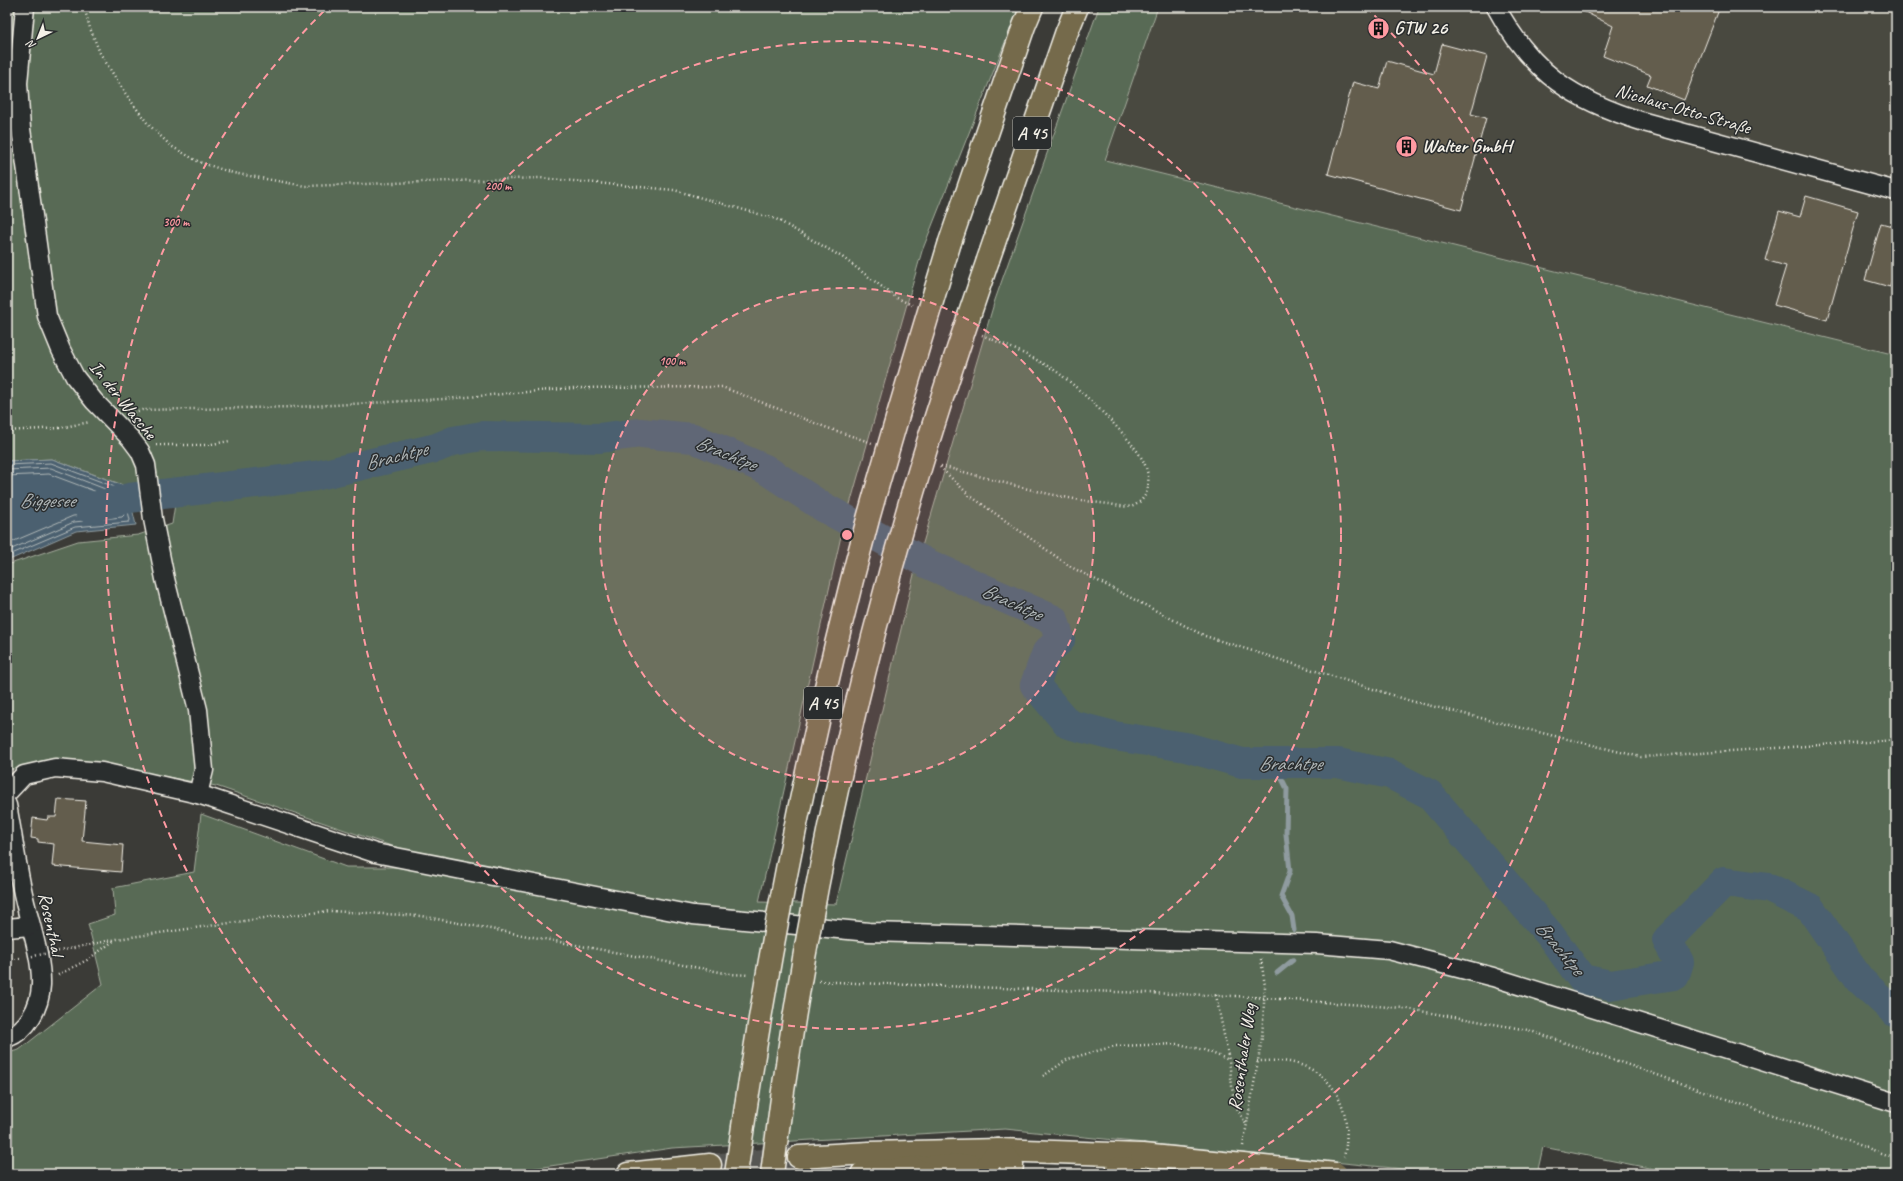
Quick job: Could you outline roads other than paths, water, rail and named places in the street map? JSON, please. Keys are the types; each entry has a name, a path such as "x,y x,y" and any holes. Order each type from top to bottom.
{"main road":[{"name":"A 45","path":"736,1174 748,1089 772,946 800,803 832,662 870,514 907,381 950,242 1024,26 1032,7"},
{"name":"A 45","path":"772,1174 794,1016 813,906 835,797 860,688 888,580 918,473 952,366 1077,7"},
{"path":"799,1157 1000,1165"},
{"path":"1142,1162 1188,1174"},
{"path":"862,1174 1000,1165 1142,1162 1340,1168"},
{"path":"628,1174 710,1164"}],"street":[{"name":"In der Wasche","path":"25,7 18,83 21,129 47,316 60,350 75,377 109,418 131,439 140,451 146,465 153,519 165,579 198,710 204,770 198,794"},
{"name":"Nicolaus-Otto-Straße","path":"1496,7 1509,31 1528,55 1564,87 1586,101 1611,112 1644,122 1896,190"},
{"path":"7,793 24,774 55,768 102,772 198,794 375,853 693,915 869,932 1317,944 1389,950 1493,977 1896,1103"},
{"name":"Rosenthal","path":"7,806 30,926 39,963 41,984 38,1000 29,1022 22,1030 7,1038"},
{"path":"7,928 30,926"}],"water":[{"name":"Biggesee","path":"52,459 127,487 136,525 76,531 7,561 7,461"}],"waterway":[{"name":"Brachtpe","path":"89,508 129,498 315,476 436,448 453,441 482,436 599,438 641,433 693,438 765,469 823,507 928,564 1054,620 1060,640 1047,652 1035,685 1068,724 1114,736 1186,747 1242,763 1338,763 1390,774 1429,794 1550,935 1582,979 1610,985 1675,975 1679,962 1667,940 1724,882 1769,888 1810,908 1860,980 1896,1013"},
{"path":"1274,763 1287,789 1286,834 1290,871 1281,896 1292,916 1294,930"},
{"path":"1277,973 1293,960"}],"tunnel":[{"path":"710,1165 799,1157"}],"place":[{"name":"GTW 26","path":"1378,28"},
{"name":"Walter GmbH","path":"1407,146"}]}
